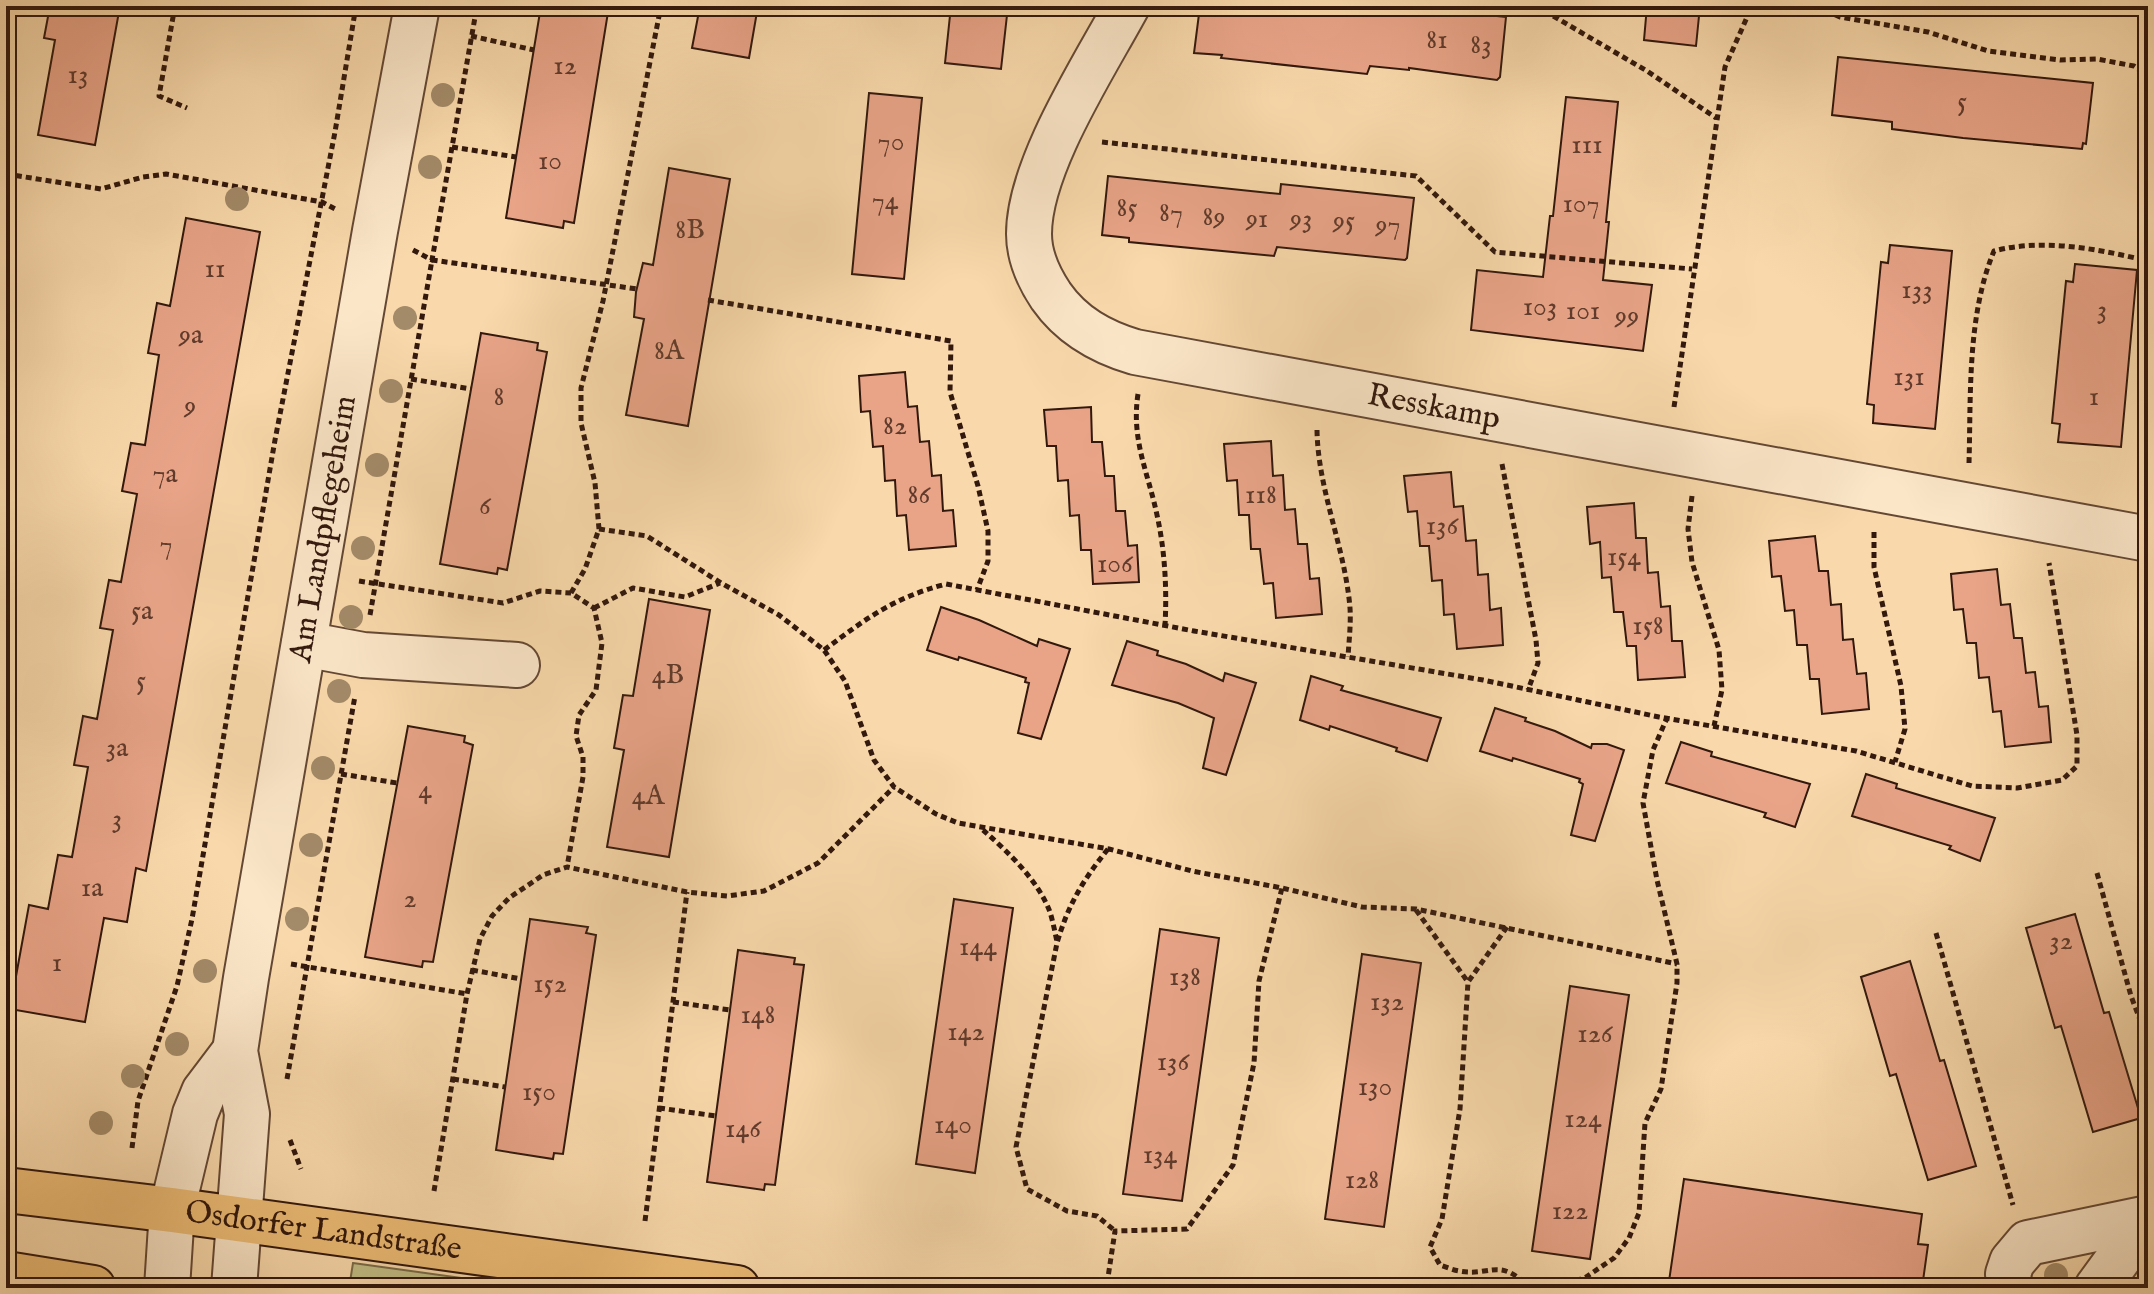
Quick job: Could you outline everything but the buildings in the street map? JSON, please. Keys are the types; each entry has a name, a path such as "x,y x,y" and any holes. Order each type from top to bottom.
{"main road":[{"name":"Osdorfer Landstraße","path":"6,1190 737,1288"},
{"path":"6,1274 93,1288"}],"street":[{"name":"Am Landpflegeheim","path":"234,1288 247,1114 235,1051 417,6"},
{"name":"Resskamp","path":"1127,6 1057,135 1037,182 1031,206 1028,237 1037,275 1059,308 1088,333 1135,352 2148,539"},
{"path":"304,644 363,655 517,665"},
{"name":"Am Landpflegeheim","path":"167,1288 172,1210 195,1114 204,1092 235,1051"},
{"path":"2010,1288 2008,1274 2012,1262 2028,1243 2148,1218"},
{"path":"2097,1288 2148,1218"}],"path":[{"path":"175,6 159,96 187,108"},
{"path":"132,1148 138,1101 177,986 192,919 275,440 356,8 328,6"},
{"path":"432,260 477,6"},
{"path":"571,593 585,569 599,529 595,483 581,423 581,388 603,301 661,6"},
{"path":"1536,6 1647,71 1716,118"},
{"path":"1673,414 1692,269 1725,67 1752,6"},
{"path":"1817,6 1840,17 1928,32 1988,51 2060,60 2097,59 2134,66 2148,76"},
{"path":"471,36 534,50"},
{"path":"1097,142 1416,176 1495,252 1692,269"},
{"path":"452,147 516,157"},
{"path":"6,174 101,189 166,174 322,202 337,210"},
{"path":"1969,470 1971,369 1982,278 1994,251 2015,245 2092,248 2148,261"},
{"path":"708,300 951,341 950,392 988,531 988,561 977,590"},
{"path":"411,379 471,389"},
{"path":"1139,386 1135,413 1138,448 1157,515 1167,589 1165,626"},
{"path":"1316,419 1324,492 1350,608 1348,657"},
{"path":"1502,456 1504,482 1536,640 1538,663 1528,690"},
{"path":"1694,488 1688,529 1692,562 1719,650 1722,690 1714,726"},
{"path":"1874,523 1874,567 1901,686 1905,729 1895,762"},
{"path":"599,529 647,536 779,615 824,650 845,681 874,760 894,787 936,814 958,823 1109,849 1192,871 1362,907 1416,909 1677,964"},
{"path":"824,650 871,615 911,593 946,584 1856,751 1972,786 2017,788 2062,780 2077,766 2077,735 2048,555"},
{"path":"594,608 633,588 685,597 721,583"},
{"path":"1557,1288 1586,1277 1614,1258 1629,1238 1639,1213 1645,1123 1661,1089 1677,983 1677,964 1643,803 1653,750 1667,718"},
{"path":"341,774 397,783"},
{"path":"434,1191 472,970 480,939 492,916 509,898 543,875 567,867 687,892 727,896 764,891 818,863 894,787"},
{"path":"982,828 1002,846 1049,909 1057,943"},
{"path":"1109,849 1090,872 1067,910 1057,943 1016,1147 1027,1189 1067,1211 1097,1216 1115,1231 1187,1229 1233,1165 1254,1063 1259,981 1282,888"},
{"path":"2097,873 2131,996 2148,1041"},
{"path":"645,1221 687,892"},
{"path":"1416,909 1468,982"},
{"path":"1507,927 1468,982 1460,1109 1442,1219 1430,1247 1440,1265 1461,1272 1495,1268 1517,1275 1529,1288"},
{"path":"1936,933 2014,1210"},
{"path":"251,957 467,994"},
{"path":"472,970 521,979"},
{"path":"673,1002 730,1010"},
{"path":"453,1079 505,1087"},
{"path":"659,1108 716,1116"},
{"path":"1107,1284 1115,1231"}],"shaded area":[{"path":"353,1263 534,1288 349,1288"}]}
